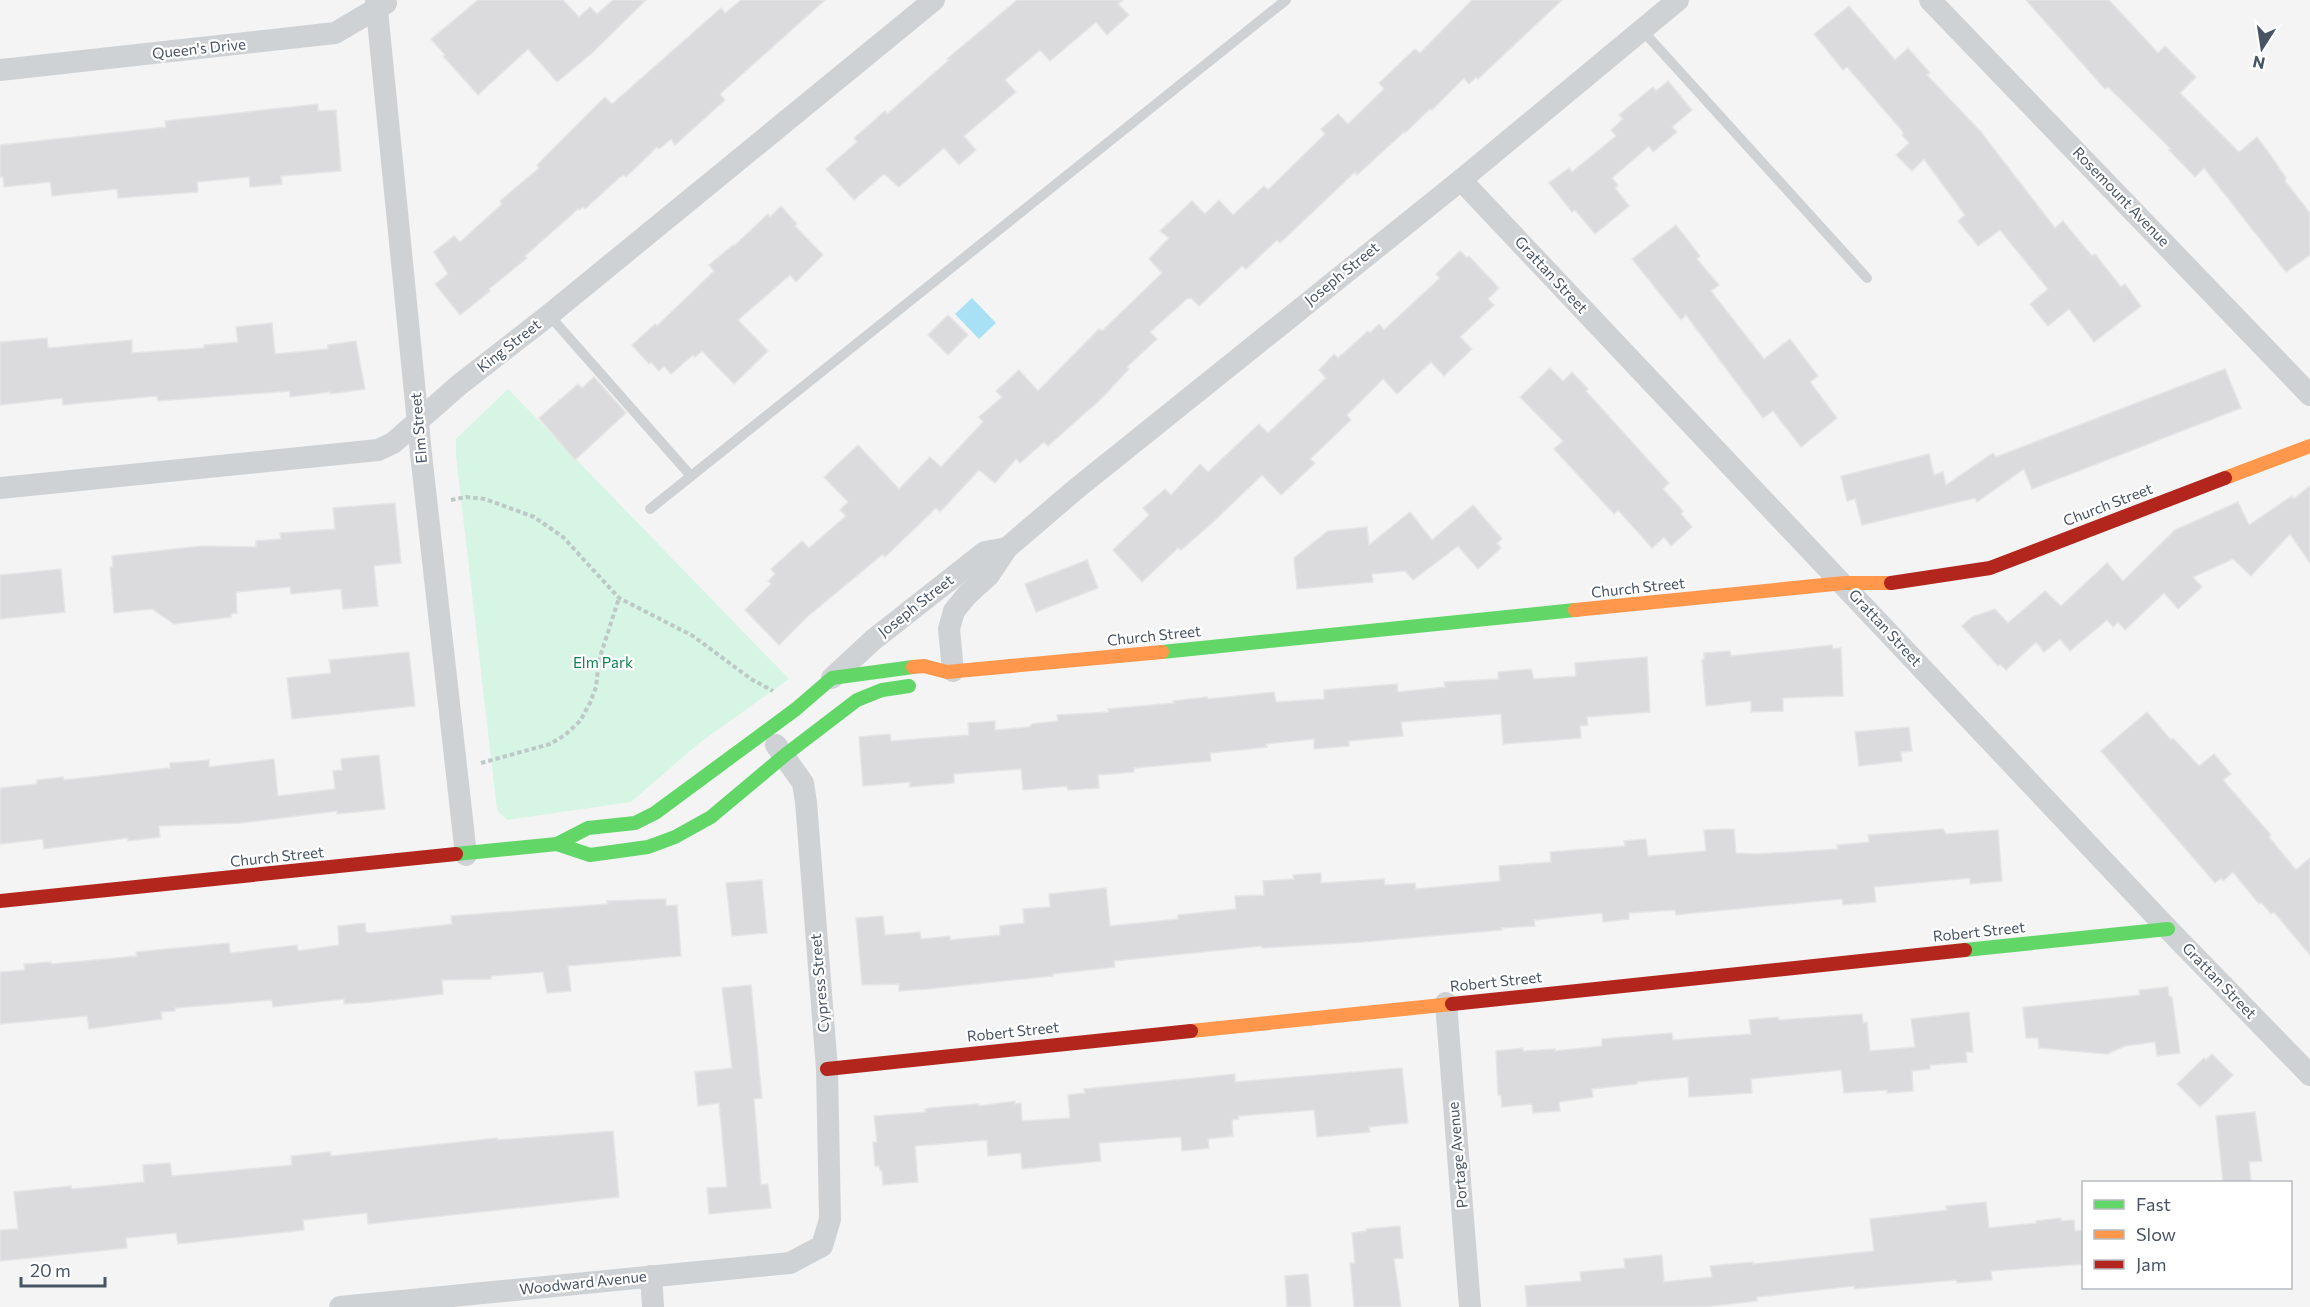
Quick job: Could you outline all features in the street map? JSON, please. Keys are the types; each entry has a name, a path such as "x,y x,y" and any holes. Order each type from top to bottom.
{"street":[{"name":"King Street","path":"0,488 378,450 393,443 459,385 549,315 934,0"},
{"name":"Joseph Street","path":"950,672 949,629 954,611 989,575 1007,548 1076,489 1461,180 1678,0"},
{"name":"Rosemount Avenue","path":"1930,0 2310,395"},
{"name":"Queen's Drive","path":"0,70 335,33 381,3"},
{"name":"Elm Street","path":"381,3 418,422 466,855"},
{"name":"Grattan Street","path":"1461,180 1844,583 2168,929 2310,1075"},
{"name":"Church Street","path":"558,844 590,855 648,847 675,837 711,817 785,755 857,700 882,690 924,683 950,672 1844,583 1895,583 1990,568 2310,446"},
{"name":"Joseph Street","path":"832,678 873,640 985,552 1007,548"},
{"name":"Church Street","path":"0,901 558,844 588,828 635,823 655,813 796,709 832,678 924,666 950,672"},
{"name":"Cypress Street","path":"765,731 785,755 803,783 827,1068 830,1219 822,1246"},
{"name":"Robert Street","path":"827,1068 2168,929"},
{"name":"Portage Avenue","path":"1446,1003 1470,1307"},
{"name":"Woodward Avenue","path":"340,1307 790,1263 822,1246"},
{"path":"651,1276 653,1307"}],"lane":[{"path":"650,509 1286,0"},
{"path":"1642,30 1867,278"},
{"path":"549,315 691,476"}],"path":[{"path":"427,504 466,497 485,499 534,518 563,537 620,598 693,636 751,679 777,693"},
{"path":"458,770 550,744 565,735 579,721 590,704 596,687 599,660 620,598"}],"green space":[{"name":"Elm Park","path":"508,389 789,679 698,744 631,802 507,820 497,810 456,456 456,439"}],"water":[{"path":"972,298 996,323 979,339 955,314"}],"building":[{"path":"478,0 563,0 579,17 590,7 597,14 613,0 646,0 592,53 557,82 528,49 478,95 431,39"},
{"path":"741,0 825,0 720,94 725,100 675,145 671,139 659,149 657,147 626,177 624,175 620,177 585,209 583,207 578,209 525,256 527,258 460,315 435,284 448,274 434,252 454,236 460,242 502,204 500,201 539,168 537,165 605,97 612,104 721,8 725,13"},
{"path":"1017,0 1123,0 1118,4 1129,15 1107,35 1096,22 1050,61 1040,50 1005,80 1016,92 964,136 976,150 959,165 944,148 899,187 884,174 854,200 826,169 857,142 854,138 885,111 887,114"},
{"path":"1472,0 1562,0 1478,79 1476,77 1469,84 1464,78 1432,110 1430,109 1357,175 1355,172 1280,243 1277,240 1246,269 1242,266 1199,306 1191,298 1187,299 1150,332 1157,339 1127,367 1129,369 1101,399 1048,446 1044,442 1020,463 1016,459 995,483 979,470 940,512 936,508 885,557 883,554 807,617 779,645 745,610 771,584 768,581 775,574 771,569 802,541 809,548 846,516 840,510 848,502 824,477 858,445 899,489 930,457 941,467 983,422 979,417 1002,397 996,391 1019,370 1038,391 1099,329 1102,331 1162,273 1149,259 1169,238 1160,231 1192,201 1205,214 1219,200 1233,215 1264,186 1268,190 1325,134 1321,129 1338,114 1348,124 1384,89 1379,83 1415,49 1420,53"},
{"path":"2026,0 2109,0 2158,53 2165,46 2196,77 2180,93 2239,152 2257,137 2269,153 2286,178 2285,181 2310,213 2310,255 2286,272 2204,168 2195,177 2169,150 2171,149 2108,87 2105,89"},
{"path":"1849,6 1895,60 1908,48 1930,73 1927,75 1981,132 2055,228 2063,221 2092,256 2095,254 2121,287 2125,284 2141,306 2094,342 2069,309 2048,326 2030,304 2048,289 2000,230 1978,246 1958,221 1965,215 1924,159 1912,171 1896,155 1909,143 1902,135 1904,133 1847,67 1843,70 1814,34"},
{"path":"1668,81 1692,110 1672,127 1677,132 1653,152 1649,146 1612,178 1618,185 1615,188 1629,206 1595,234 1575,210 1572,212 1549,183 1569,168 1572,172 1616,136 1611,130 1623,119 1619,115 1653,87 1656,91"},
{"path":"318,104 318,111 336,110 341,171 281,176 282,184 250,187 249,177 197,182 198,192 118,198 117,189 52,196 50,182 4,187 3,177 0,177 0,145 166,127 165,121"},
{"path":"781,206 797,224 795,226 823,255 796,282 790,275 738,320 768,351 734,384 702,351 695,357 693,355 671,374 664,366 659,371 651,362 649,364 632,345 655,324 657,326 714,271 709,265 734,246 768,214 770,217"},
{"path":"1676,225 1700,256 1697,259 1719,285 1711,291 1764,359 1790,339 1818,376 1810,382 1837,418 1801,447 1773,411 1763,418 1686,315 1681,320 1632,259"},
{"path":"1460,251 1467,258 1469,256 1499,288 1488,299 1494,305 1460,337 1472,349 1444,376 1431,362 1397,394 1383,379 1347,415 1351,420 1310,459 1315,463 1281,495 1262,475 1212,523 1181,550 1178,548 1142,582 1113,550 1149,515 1143,508 1165,489 1171,495 1200,464 1208,472 1259,424 1268,433 1326,378 1319,370 1334,354 1338,358 1379,324 1384,330 1440,278 1436,274"},
{"path":"948,315 968,335 948,355 928,335"},
{"path":"272,323 275,354 328,349 328,345 356,341 365,389 290,397 290,391 158,401 157,396 63,405 62,398 0,405 0,342 47,338 48,348 132,340 132,353 204,348 204,345 238,342 236,327"},
{"path":"1550,368 1563,381 1572,372 1588,389 1586,391 1669,483 1663,489 1683,511 1681,514 1692,527 1671,546 1664,537 1652,548 1618,510 1614,514 1554,449 1563,441 1520,397"},
{"path":"2225,369 2241,408 2032,489 2024,469 1977,502 1975,498 1862,525 1855,499 1847,501 1841,476 1929,454 1934,475 1943,472 1946,485 1993,453 1996,457"},
{"path":"594,377 626,413 575,460 539,418 578,384 582,388"},
{"path":"2310,486 2310,563 2290,534 2251,576 2233,559 2193,577 2202,587 2178,609 2164,593 2125,630 2118,622 2113,627 2107,620 2070,651 2060,639 2044,652 2036,642 2006,670 2000,664 1998,666 1962,626 1972,617 1995,609 2008,623 2045,591 2061,606 2107,563 2123,581 2175,530 2238,502 2249,525"},
{"path":"395,503 401,563 374,566 378,606 343,609 341,589 291,594 290,587 236,592 237,613 231,614 231,617 174,624 152,609 114,613 110,567 113,567 112,556 202,546 256,547 256,541 281,539 280,533 335,529 333,508"},
{"path":"1473,505 1502,539 1497,543 1501,548 1478,569 1458,546 1413,580 1405,571 1372,574 1373,582 1297,589 1294,558 1328,531 1367,527 1369,545 1410,512 1432,540"},
{"path":"1087,560 1098,588 1036,612 1025,584"},
{"path":"61,569 65,612 0,619 0,575"},
{"path":"1832,645 1833,649 1841,648 1843,696 1783,698 1783,711 1751,712 1751,701 1706,706 1702,660 1704,660 1704,653 1730,651 1731,656"},
{"path":"409,652 415,706 292,719 287,678 331,673 329,660"},
{"path":"1647,657 1650,712 1587,717 1588,725 1580,726 1581,738 1503,744 1501,714 1401,722 1403,736 1349,741 1349,746 1314,749 1314,739 1210,753 1211,761 1134,768 1134,772 1098,775 1099,788 1068,790 1067,786 1023,790 1021,769 954,774 954,783 910,787 910,782 863,786 859,737 890,734 891,741 969,735 968,723 995,721 995,730 1029,727 1032,724 1058,721 1057,715 1109,712 1108,709 1174,703 1173,701 1207,697 1208,699 1274,692 1276,702 1324,699 1324,690 1397,684 1398,692 1445,687 1444,682 1498,679 1498,672 1531,669 1534,679 1576,676 1575,663"},
{"path":"2147,712 2171,740 2173,738 2199,766 2214,754 2231,774 2223,780 2271,835 2269,837 2296,870 2310,858 2310,955 2274,912 2271,914 2261,902 2259,904 2233,872 2223,881 2221,878 2215,883 2101,751"},
{"path":"1909,727 1912,751 1901,752 1902,761 1859,766 1855,732"},
{"path":"379,755 385,809 337,814 337,811 241,823 159,826 160,837 128,841 128,838 44,849 43,839 0,844 0,788 37,784 37,780 63,777 64,780 170,768 170,763 209,760 209,767 274,759 278,796 335,789 333,771 342,770 341,759"},
{"path":"1734,829 1736,853 1756,854 1838,849 1837,845 1869,842 1868,835 1943,829 1946,834 1998,830 2002,881 1970,884 1970,878 1874,887 1876,902 1843,905 1842,899 1676,915 1675,910 1629,913 1629,919 1603,922 1602,913 1534,920 1535,926 1501,928 1502,930 1363,942 1262,948 1262,946 1114,961 1115,967 927,989 899,991 899,984 862,985 856,918 883,916 885,935 920,932 921,939 950,936 950,940 1000,935 1000,926 1024,923 1023,909 1050,907 1049,894 1106,888 1110,926 1178,919 1178,915 1236,909 1235,896 1264,895 1263,881 1294,879 1293,875 1321,873 1321,883 1384,879 1385,885 1415,883 1416,889 1500,881 1499,866 1551,862 1550,852 1625,846 1624,841 1646,839 1648,856 1706,851 1704,830"},
{"path":"762,880 767,933 732,936 726,883"},
{"path":"666,899 666,906 677,905 681,956 568,966 571,991 547,993 543,972 491,976 491,979 442,980 443,994 373,1002 344,1004 344,999 273,1007 272,1000 175,1008 175,1011 161,1012 162,1019 89,1029 87,1016 0,1024 0,972 25,970 24,964 51,962 52,964 137,956 136,952 229,943 230,952 233,953 297,945 298,951 339,945 338,926 365,923 366,932 370,933 452,924 451,916 608,904 607,901"},
{"path":"751,985 762,1098 754,1099 761,1185 768,1184 771,1208 709,1214 707,1188 727,1187 719,1103 698,1106 695,1072 732,1068 722,988"},
{"path":"2168,987 2169,996 2172,997 2180,1053 2157,1056 2155,1042 2125,1046 2107,1054 2039,1048 2038,1038 2026,1038 2023,1008 2025,1007 2140,995 2139,990"},
{"path":"1969,1012 1973,1052 1966,1052 1967,1062 1930,1065 1930,1069 1912,1071 1913,1091 1844,1093 1841,1070 1751,1079 1752,1093 1689,1097 1688,1077 1637,1082 1637,1084 1592,1089 1593,1097 1559,1102 1560,1111 1533,1113 1532,1104 1502,1107 1501,1095 1498,1095 1496,1051 1523,1048 1523,1051 1555,1049 1555,1051 1602,1046 1602,1039 1672,1033 1673,1040 1751,1034 1749,1020 1862,1014 1863,1023 1867,1022 1870,1051 1915,1047 1911,1019"},
{"path":"2212,1054 2233,1075 2200,1107 2177,1084 2204,1058 2206,1060"},
{"path":"1402,1068 1408,1123 1369,1127 1370,1132 1317,1137 1314,1110 1238,1116 1239,1119 1232,1120 1233,1136 1208,1139 1209,1148 1182,1151 1181,1137 1099,1143 1101,1161 1022,1169 1021,1153 988,1156 987,1140 915,1146 918,1182 883,1185 882,1171 879,1166 875,1166 873,1142 877,1142 874,1116 926,1112 925,1109 929,1108 979,1104 979,1106 1015,1101 1015,1104 1021,1103 1022,1121 1070,1118 1068,1095 1085,1093 1084,1089 1235,1074 1235,1082"},
{"path":"2255,1112 2262,1161 2249,1162 2251,1181 2223,1181 2216,1116"},
{"path":"613,1131 619,1197 368,1224 367,1213 303,1220 304,1230 178,1244 176,1233 126,1238 127,1248 0,1261 0,1230 18,1229 14,1192 144,1182 143,1165 170,1163 172,1176 292,1165 291,1156 330,1152 331,1156 497,1138 497,1140"},
{"path":"1986,1202 1989,1228 2061,1218 2061,1221 2074,1220 2075,1231 2082,1230 2082,1264 1991,1271 1992,1280 1957,1283 1956,1280 1854,1289 1854,1286 1757,1297 1757,1301 1703,1307 1527,1307 1525,1286 1581,1281 1580,1272 1625,1268 1624,1259 1662,1255 1664,1282 1712,1277 1710,1266 1753,1262 1753,1264 1874,1251 1870,1219 1947,1210 1946,1206"},
{"path":"1400,1226 1403,1258 1394,1259 1401,1307 1354,1307 1350,1263 1355,1263 1352,1233 1366,1231 1366,1229"},
{"path":"1308,1274 1311,1307 1287,1307 1285,1276"}],"traffic: fast":[{"path":"1162,652 1575,610"},
{"path":"456,854 557,844 588,828 635,823 655,813 796,709 832,678 913,667"},
{"path":"557,844 590,855 648,847 675,837 711,817 785,755 857,700 882,690 909,686"},
{"path":"1965,950 2168,929"}],"traffic: slow":[{"path":"2225,478 2310,446"},
{"path":"1575,610 1844,583 1891,583"},
{"path":"913,667 924,666 947,672 1162,652"},
{"path":"1191,1031 1452,1004"}],"traffic: jam":[{"path":"1891,583 1990,568 2225,478"},
{"path":"0,901 456,854"},
{"path":"1452,1004 1965,950"},
{"path":"827,1069 1191,1031"}]}
